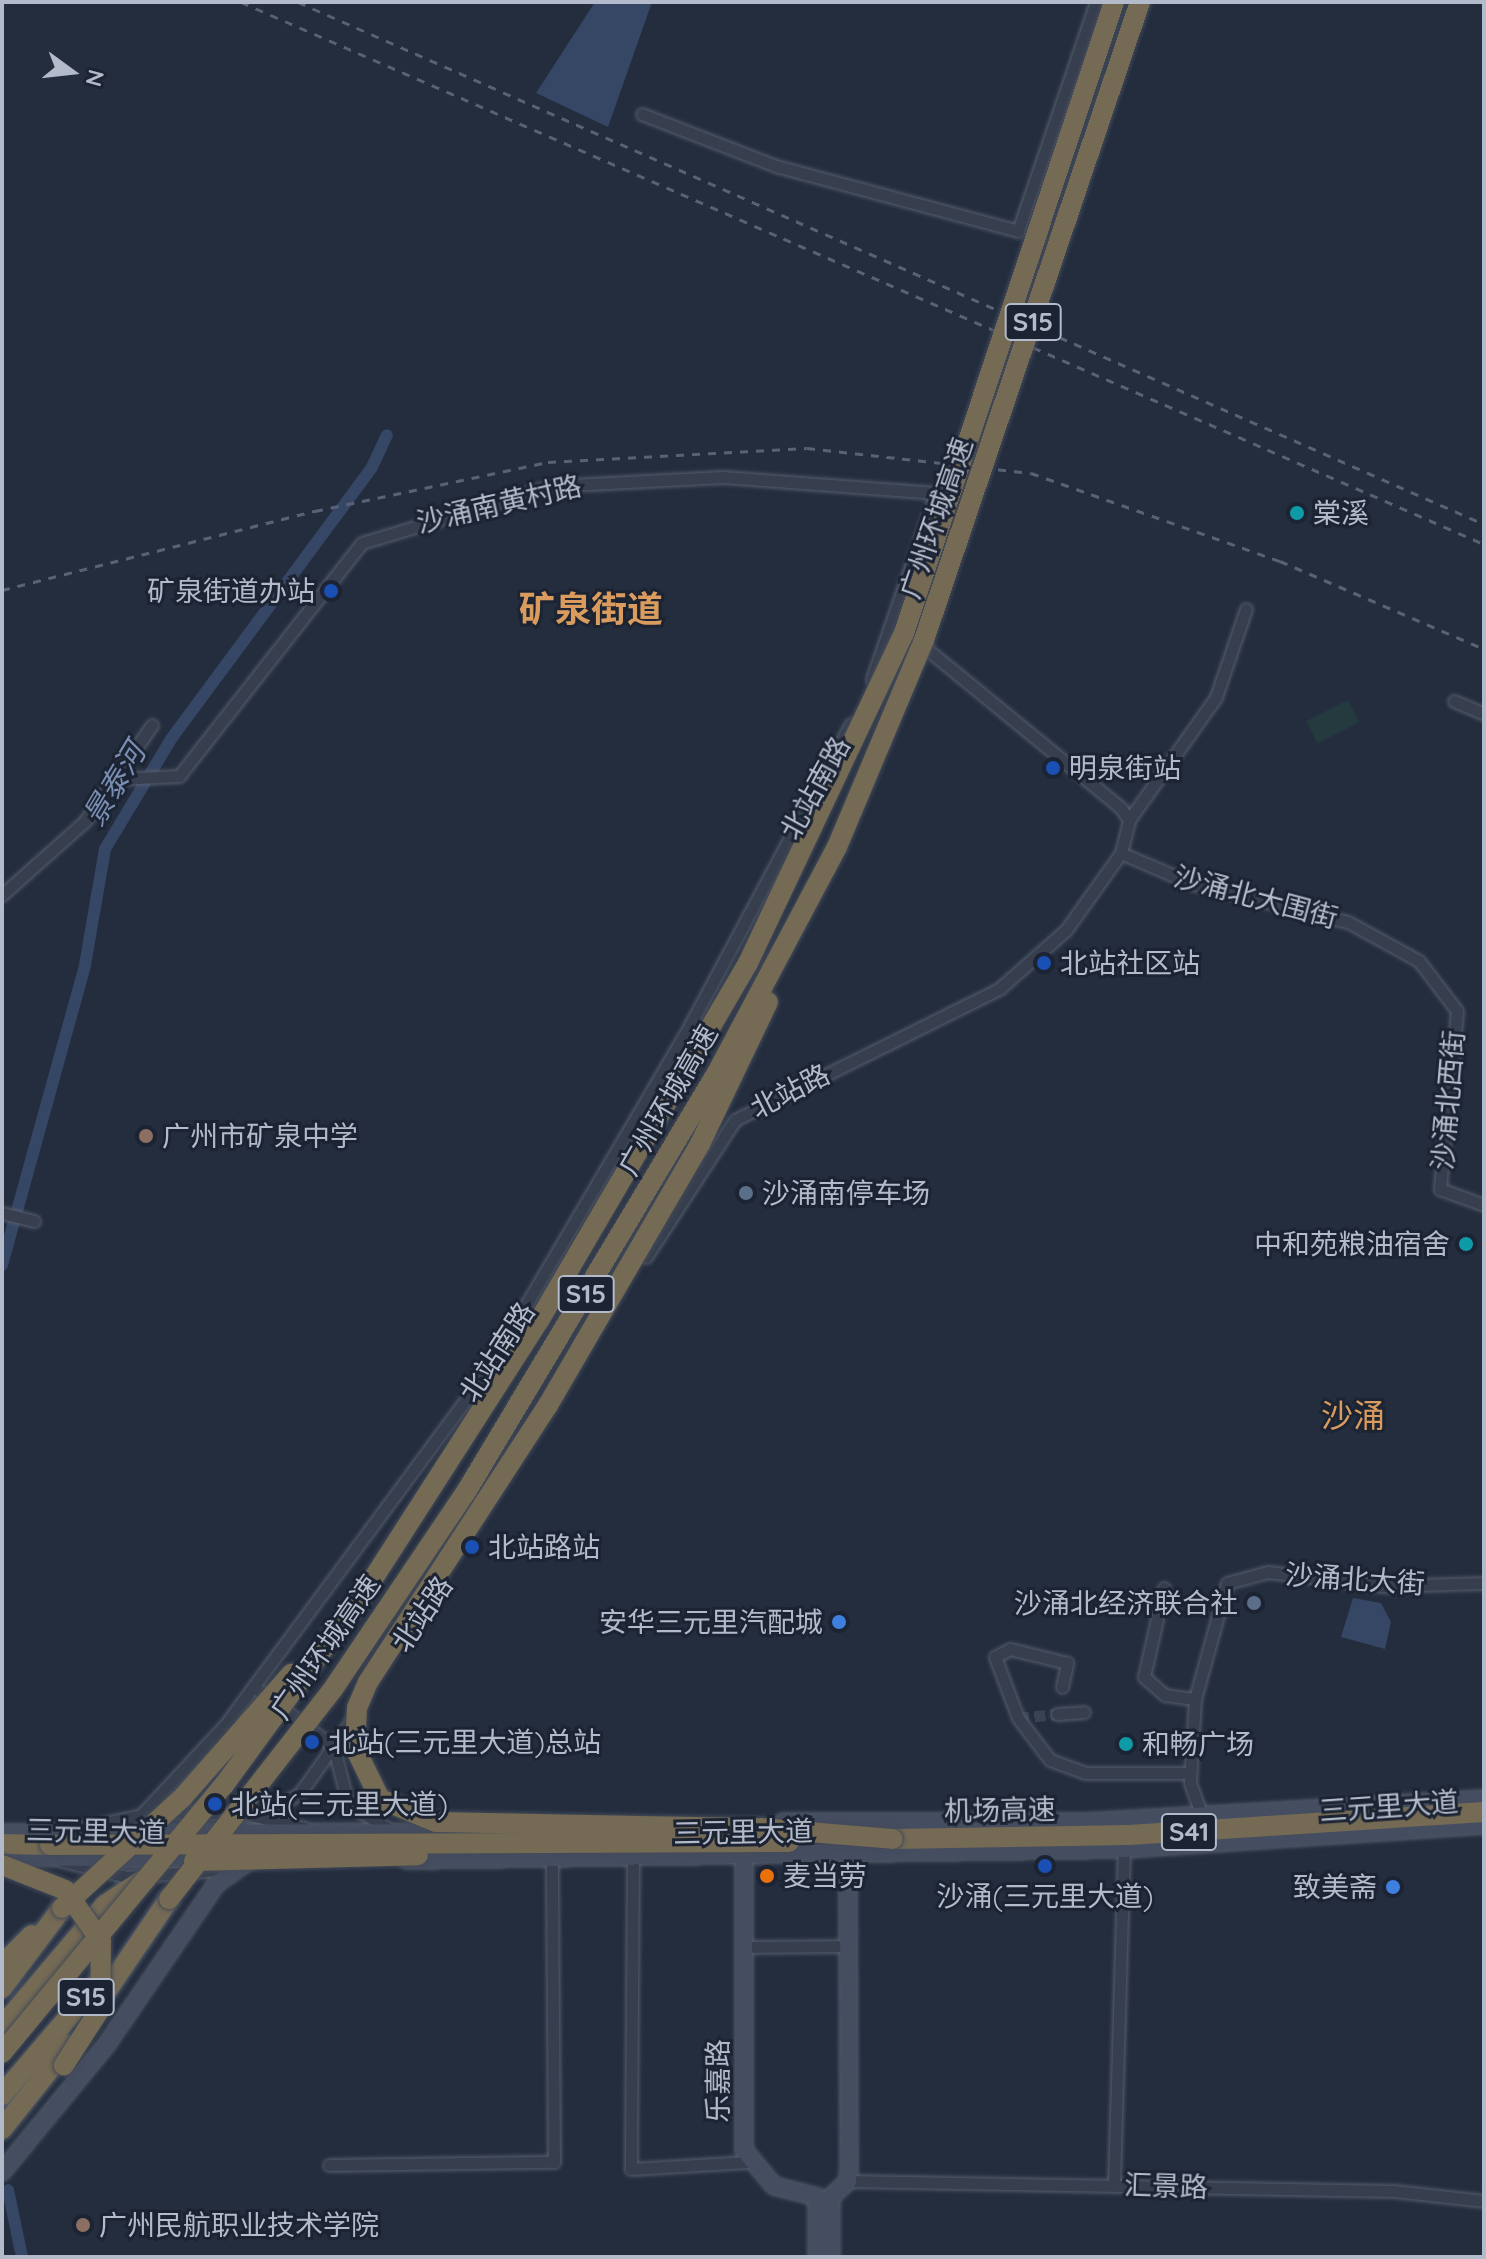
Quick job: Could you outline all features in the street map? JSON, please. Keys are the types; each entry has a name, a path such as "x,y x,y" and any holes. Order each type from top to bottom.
{"highway":[{"name":"广州环城高速","path":"2,2053 224,1785 402,1537 659,1120 830,800 904,633 1114,2"},
{"name":"广州环城高速","path":"2,2095 169,1899 333,1689 466,1492 720,1067 837,847 924,640 1140,2"},
{"path":"837,847 700,1144 518,1454 373,1673 357,1708 354,1740 363,1775 380,1799 436,1822 760,1828 892,1839"},
{"path":"2,1965 219,1758 402,1537"},
{"name":"机场高速","path":"517,1844 1129,1835 1484,1812"},
{"path":"2,1844 517,1844"},
{"path":"2,2027 105,1905 172,1867 517,1844"},
{"path":"2,1865 49,1880 79,1902 98,1933 106,1969 91,2029 2,2141"},
{"path":"2,2129 169,1899"},
{"path":"2,1988 62,1908"}],"main road":[{"name":"三元里大道","path":"2,1857 633,1860 848,1856 892,1839 1484,1799"},
{"name":"三元里大道","path":"2,1833 405,1833 847,1821 892,1839 1124,1849 1484,1825"},
{"path":"817,2257 824,2197 848,2181 847,1821"},
{"name":"乐嘉路","path":"744,1859 747,2162 774,2186 824,2197"},
{"path":"2,2172 107,2044 216,1884 250,1860"},
{"path":"824,2197 831,2257"}],"street":[{"path":"642,114 776,166 1018,231 1096,2"},
{"name":"沙涌南黄村路","path":"117,779 179,776 337,570 372,536 551,486 640,477 936,493"},
{"name":"北站南路","path":"142,1814 190,1769 254,1687 514,1327 731,950 860,707 891,628 936,493"},
{"path":"891,628 943,656 1129,820 1216,697 1246,609"},
{"path":"1454,701 1484,714"},
{"path":"2,895 72,835 117,779 152,725"},
{"name":"北站路","path":"261,1816 300,1793 334,1747 525,1457 721,1135 754,1106 999,989 1066,930 1121,853 1129,820"},
{"name":"沙涌北大围街","path":"1121,853 1193,884 1348,922 1419,961 1457,1011"},
{"name":"沙涌北西街","path":"1457,1011 1440,1189 1484,1205"},
{"path":"2,1213 34,1221"},
{"name":"沙涌北大街","path":"1202,1816 1190,1773 1195,1699 1227,1583 1268,1572 1383,1586 1484,1583"},
{"path":"1164,1588 1144,1677 1165,1695 1195,1699"},
{"path":"1062,1687 1067,1663 1010,1649 995,1657 1018,1718 1050,1760 1086,1773 1190,1773"},
{"path":"254,1687 334,1747 348,1804 374,1824 405,1833"},
{"path":"1057,1714 1084,1712"},
{"path":"61,1832 142,1814 261,1816 321,1832"},
{"path":"1114,2183 1124,1849"},
{"path":"329,2165 554,2162 552,1860"},
{"path":"633,1860 631,2169 747,2162"},
{"path":"744,1947 849,1946"},
{"name":"汇景路","path":"848,2181 1114,2183 1394,2191 1484,2201"}],"green space":[{"path":"1348,700 1359,722 1317,744 1306,721"}],"water":[{"path":"595,2 652,2 608,127 536,93"},
{"path":"1353,1598 1381,1603 1391,1622 1385,1649 1341,1637"}],"waterway":[{"name":"景泰河","path":"2,1265 85,965 105,849 171,739 372,467 387,435"},
{"name":"景泰河","path":"8,2190 22,2257"}],"tunnel":[{"path":"1018,1718 1057,1714"}],"railway":[{"path":"241,2 1484,544"},
{"path":"298,2 1484,524"},
{"path":"2,590 315,511 548,462 807,448 1031,473 1280,561 1484,649"}],"place":[{"name":"棠溪","path":"1297,513"},
{"name":"矿泉街道办站","path":"331,591"},
{"name":"明泉街站","path":"1053,768"},
{"name":"北站社区站","path":"1044,963"},
{"name":"广州市矿泉中学","path":"146,1136"},
{"name":"沙涌南停车场","path":"746,1193"},
{"name":"中和苑粮油宿舍","path":"1466,1244"},
{"name":"北站路站","path":"472,1547"},
{"name":"沙涌北经济联合社","path":"1254,1603"},
{"name":"安华三元里汽配城","path":"839,1622"},
{"name":"北站(三元里大道)总站","path":"312,1742"},
{"name":"和畅广场","path":"1126,1744"},
{"name":"北站(三元里大道)","path":"215,1804"},
{"name":"沙涌(三元里大道)","path":"1045,1866"},
{"name":"麦当劳","path":"767,1876"},
{"name":"致美斋","path":"1393,1887"},
{"name":"广州民航职业技术学院","path":"83,2225"}],"district":[{"name":"矿泉街道","path":"591,609"},
{"name":"沙涌","path":"1353,1415"}]}
